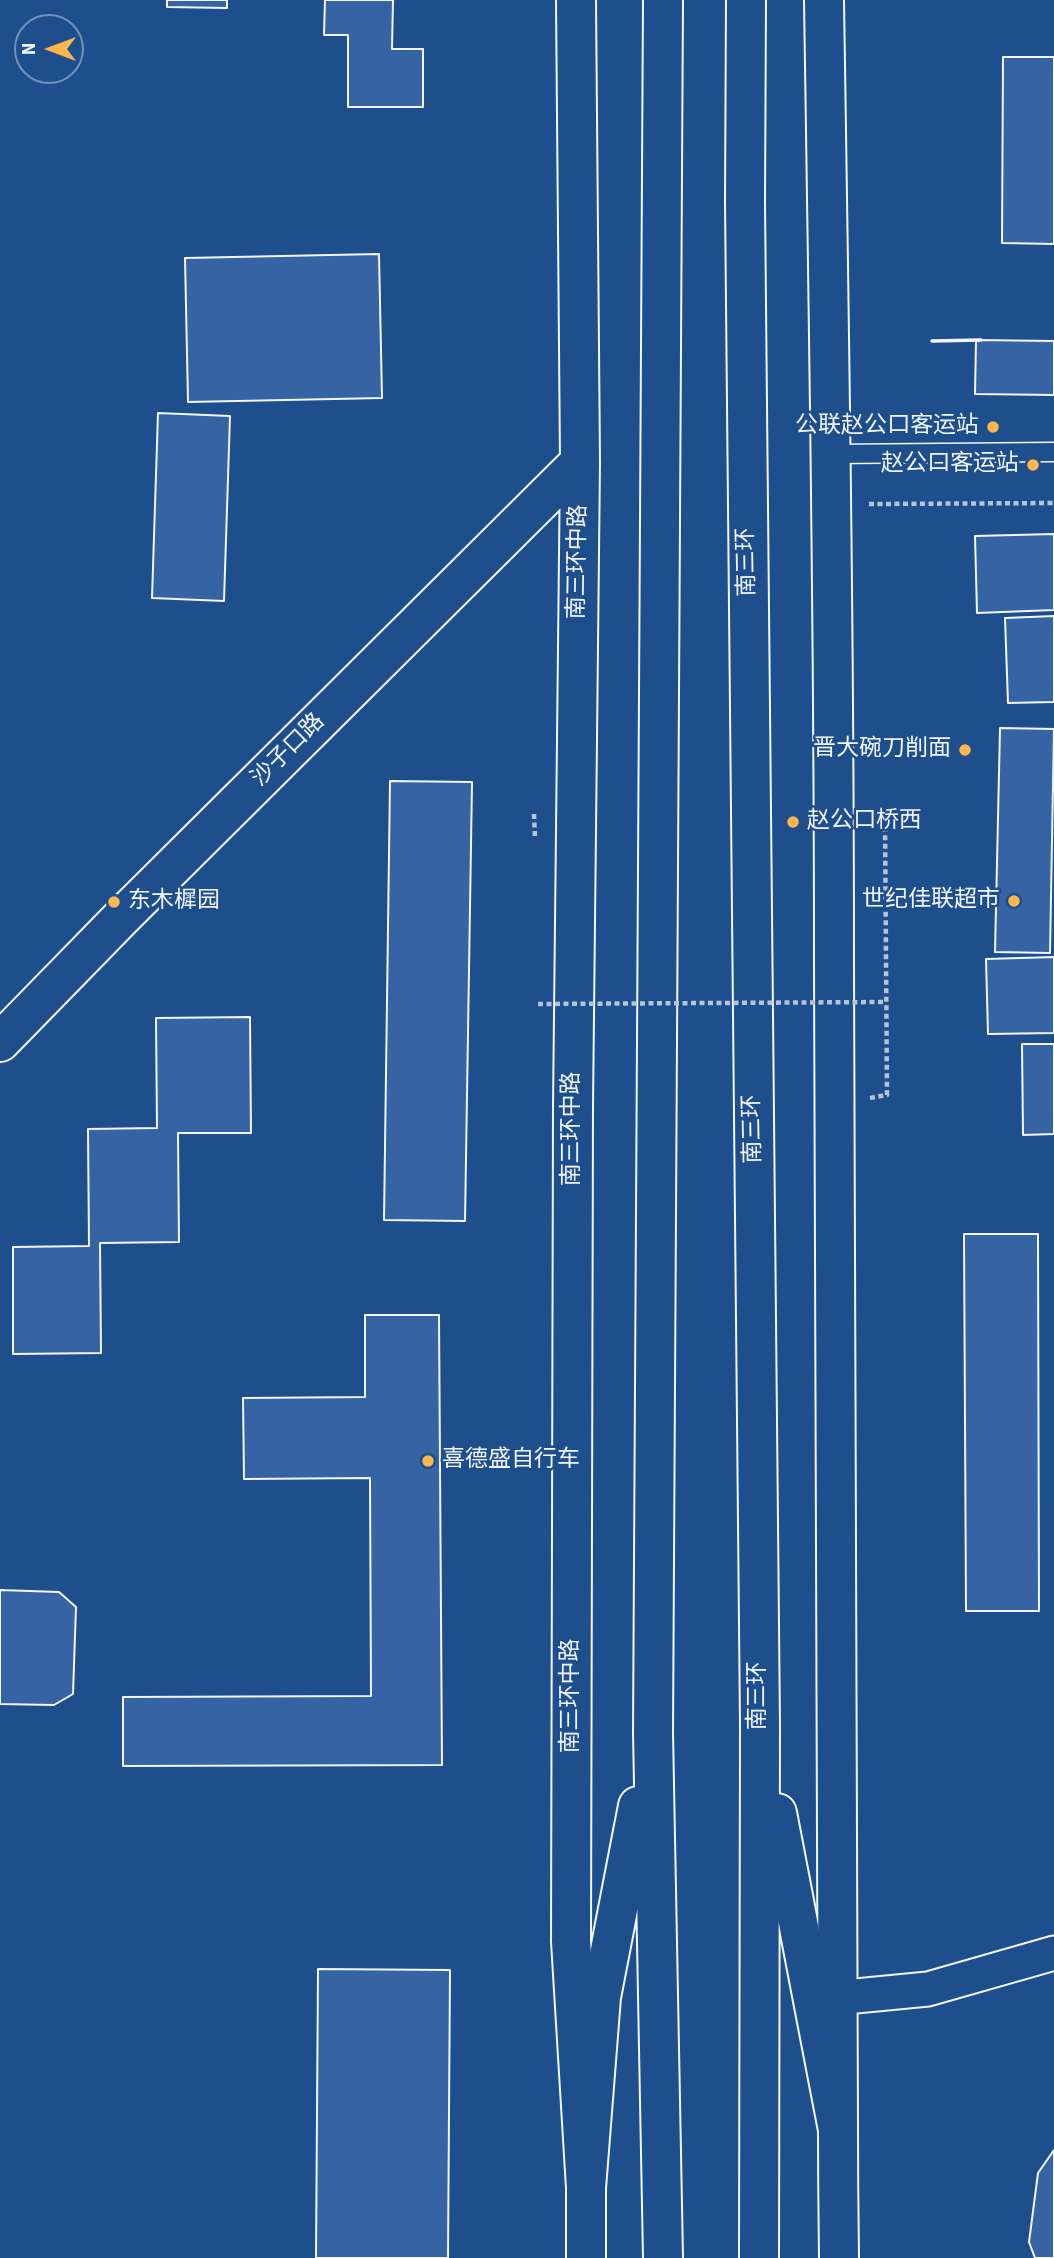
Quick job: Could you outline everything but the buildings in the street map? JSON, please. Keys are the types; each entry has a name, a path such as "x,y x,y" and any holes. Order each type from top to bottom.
{"main road":[{"name":"南三环中路","path":"576,0 580,462 573,1106 571,1941 586,2188 586,2258"},
{"path":"645,0 663,139"},
{"path":"663,0 653,1732 663,2258"},
{"name":"南三环","path":"746,0 745,202 760,1725 759,2258"},
{"path":"745,202 767,0"},
{"path":"824,0 831,454 835,1998 839,2258"},
{"name":"沙子口路","path":"0,1042 122,917 580,462"},
{"path":"760,1725 838,2130"},
{"path":"586,2188 601,1997 653,1732"}],"street":[{"path":"835,1998 928,1989 1054,1953"}],"lane":[{"path":"831,454 1054,452"}],"path":[{"path":"831,504 1054,503"},
{"path":"885,820 887,1096"},
{"path":"538,1004 886,1002"}],"wall":[{"path":"932,341 981,340"}],"place":[{"name":"公联赵公口客运站","path":"993,427"},
{"name":"赵公口客运站","path":"1033,465"},
{"name":"晋大碗刀削面","path":"965,750"},
{"name":"赵公口桥西","path":"793,822"},
{"name":"世纪佳联超市","path":"1014,901"},
{"name":"东木樨园","path":"114,902"},
{"name":"喜德盛自行车","path":"428,1461"}]}
